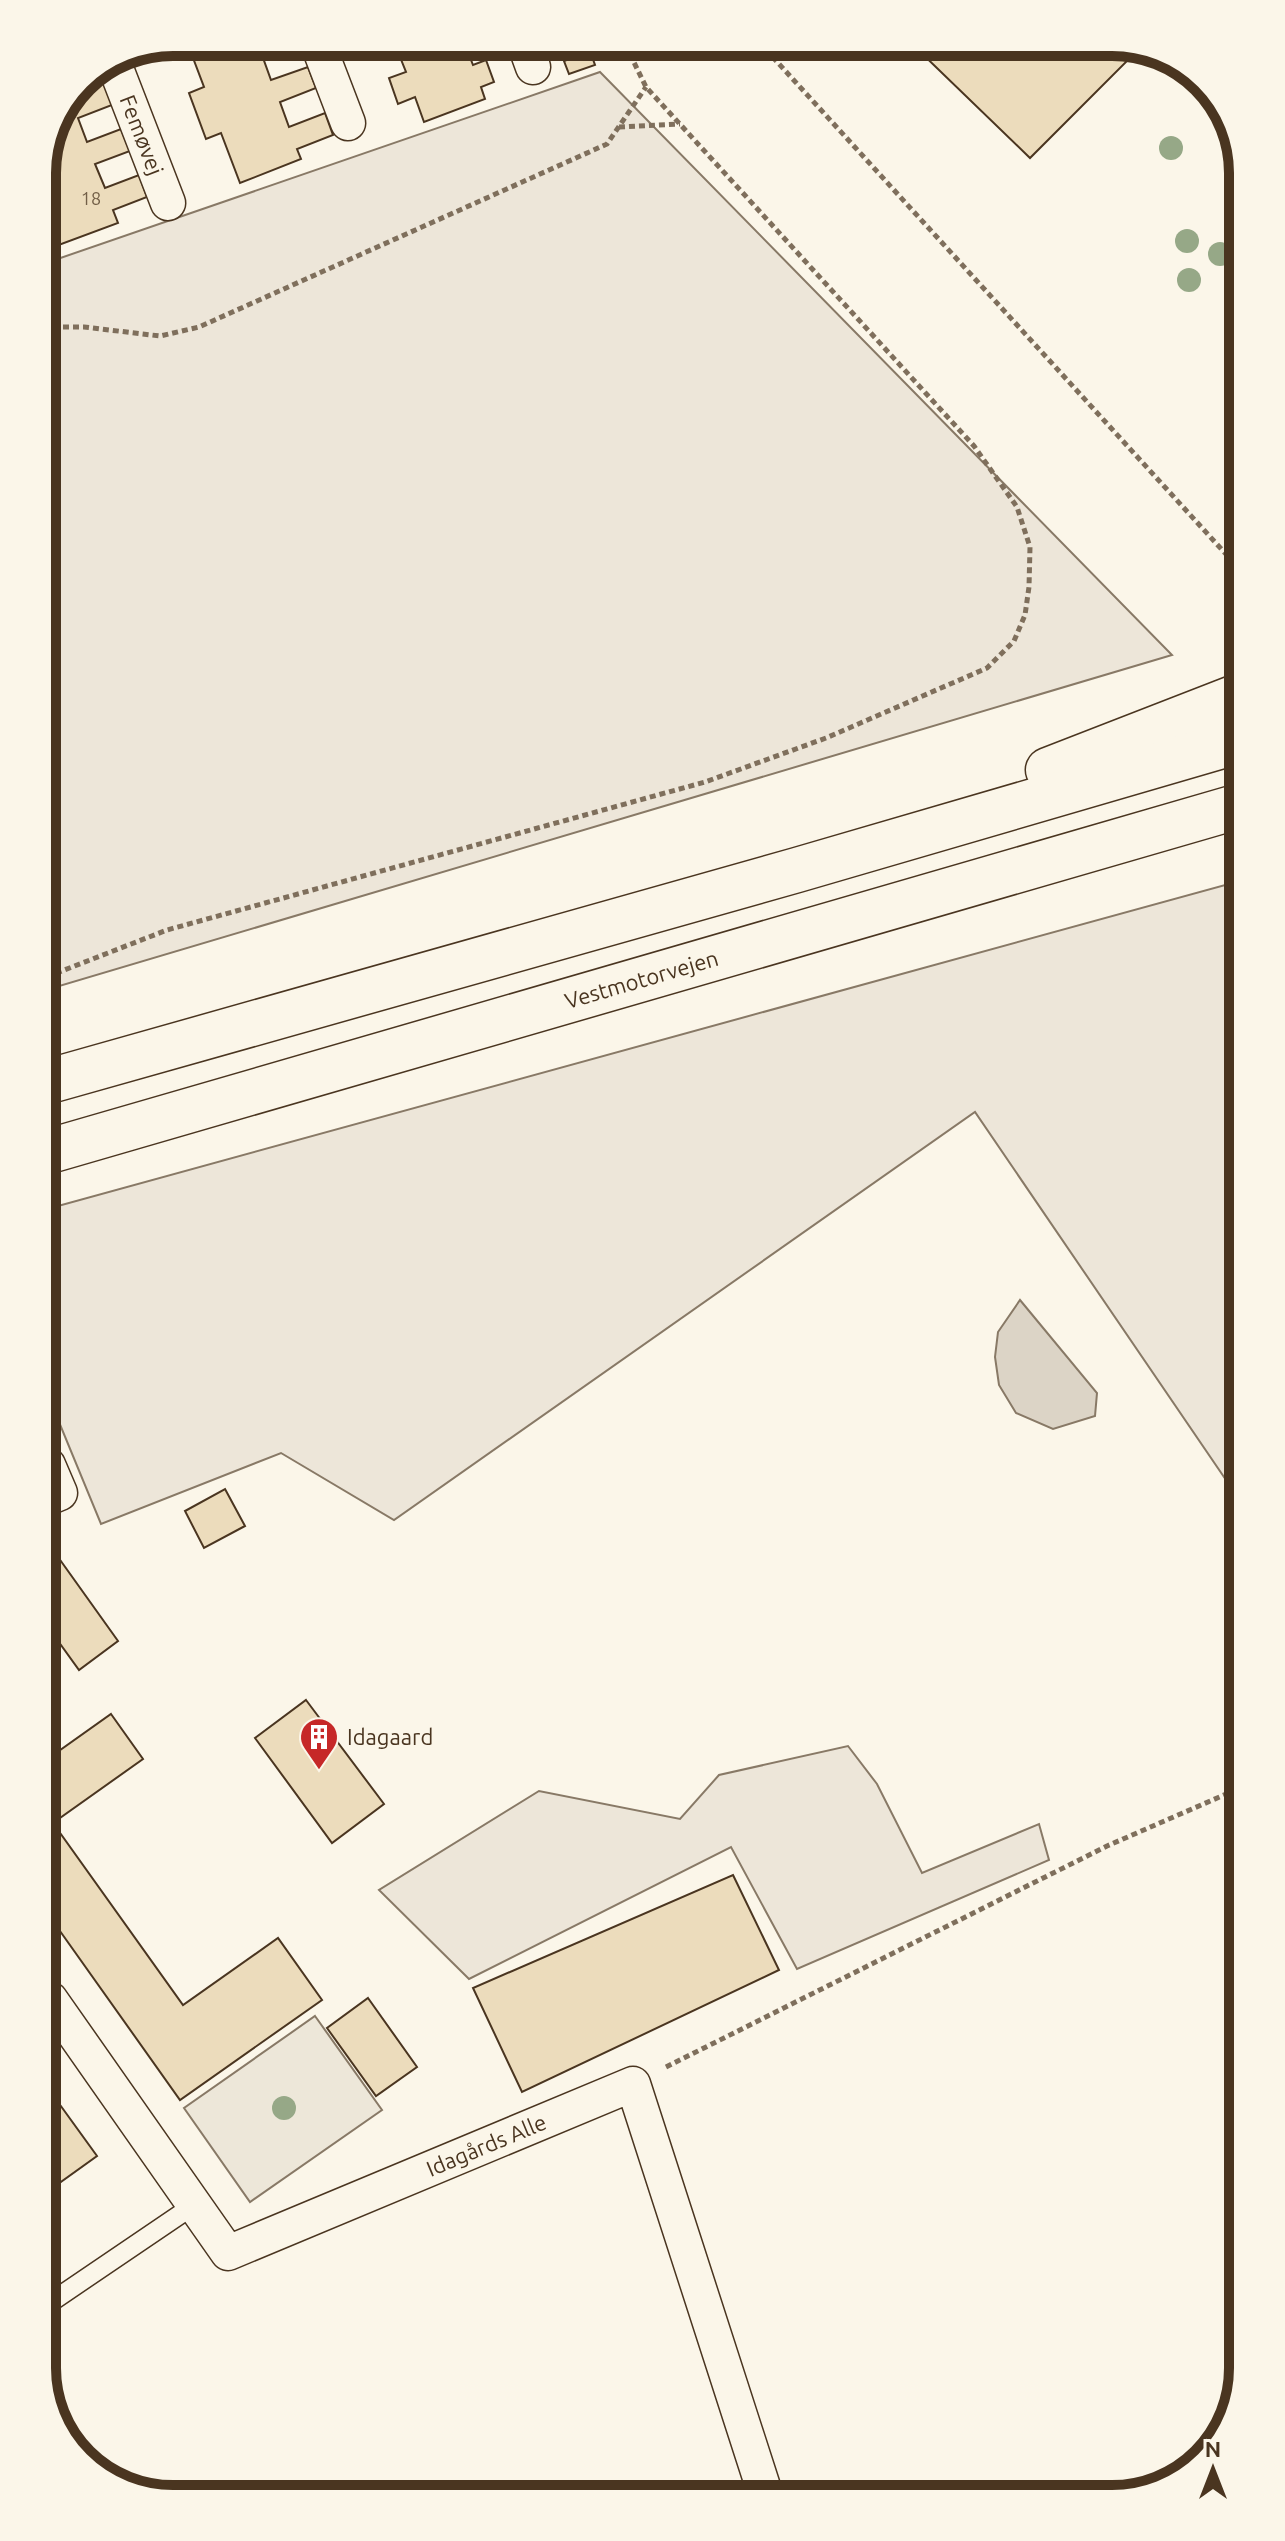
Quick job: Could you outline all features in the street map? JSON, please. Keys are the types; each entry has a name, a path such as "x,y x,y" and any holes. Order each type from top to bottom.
{"highway":[{"path":"797,870 1229,700"},
{"path":"56,1079 797,870 1229,744"},
{"name":"Vestmotorvejen","path":"56,1149 1229,809"}],"street":[{"path":"322,56 348,123"},
{"name":"Femøvej","path":"117,71 168,203"},
{"name":"Idagårds Alle","path":"56,2008 228,2253 633,2084"},
{"path":"633,2084 762,2485"}],"lane":[{"path":"56,2299 194,2205"}],"path":[{"path":"56,973 167,930 705,782 826,738 987,668 1014,641 1025,615 1030,561 1030,547 1017,507 974,446 646,87 631,56"},
{"path":"772,56 1229,557"},
{"path":"56,327 84,327 160,336 199,327 607,144 646,87"},
{"path":"618,128 680,124"},
{"path":"633,2084 1107,1846 1229,1793"}],"shaded area":[{"path":"600,72 1172,655 56,987 56,260"},
{"path":"1229,884 1229,1484 975,1112 394,1520 281,1453 101,1524 56,1415 56,1207"},
{"path":"1020,1300 1097,1393 1095,1416 1053,1429 1016,1413 999,1385 995,1357 998,1332"},
{"path":"848,1746 877,1784 922,1873 1039,1824 1049,1860 797,1969 731,1847 469,1979 379,1890 539,1791 680,1819 719,1775"},
{"path":"315,2016 382,2110 250,2202 184,2108"}],"building":[{"path":"192,56 262,56 271,80 308,67 316,88 280,102 289,127 325,113 333,135 297,149 301,159 240,183 221,133 206,139 189,93 204,87"},
{"path":"400,56 469,56 473,65 486,60 494,82 481,87 485,99 424,122 415,97 398,104 389,78 406,72"},
{"path":"577,56 592,56 595,65 569,74 564,61"},
{"path":"924,56 1131,57 1030,158"},
{"path":"104,83 112,105 78,118 87,142 121,129 130,151 95,164 105,188 139,175 147,197 113,210 118,223 56,246 56,166 60,143 68,121 94,87"},
{"path":"225,1489 245,1526 204,1548 185,1511"},
{"path":"56,1554 118,1641 79,1670 56,1638"},
{"name":"Idagaard","path":"306,1700 384,1804 332,1843 255,1738"},
{"path":"111,1714 143,1759 56,1821 56,1753"},
{"path":"56,1827 183,2005 278,1938 322,2000 180,2100 56,1925"},
{"path":"733,1875 779,1970 522,2092 473,1988"},
{"path":"368,1998 417,2067 376,2096 327,2028"},
{"path":"56,2099 97,2156 56,2185"}],"place":[{"name":"Idagaard","path":"319,1771"}]}
